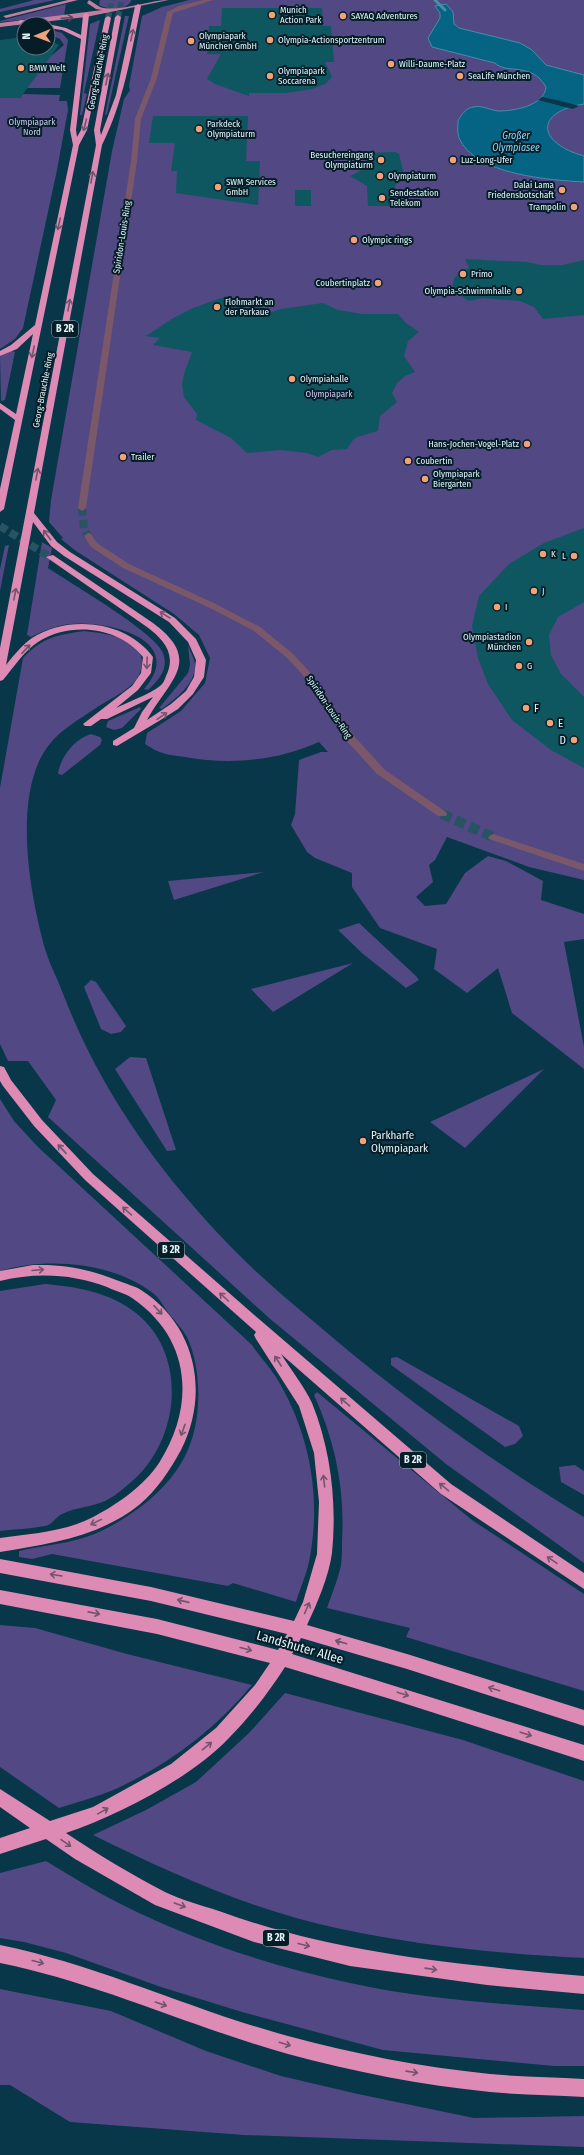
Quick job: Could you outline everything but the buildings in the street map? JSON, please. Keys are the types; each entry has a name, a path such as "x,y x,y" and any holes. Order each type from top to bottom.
{"highway":[{"path":"99,145 108,130 118,99 138,2"},
{"name":"Georg-Brauchle-Ring","path":"0,673 99,145 97,130 117,14"},
{"path":"76,145 73,130 86,16"},
{"name":"Georg-Brauchle-Ring","path":"0,510 76,145 84,130 108,18"},
{"path":"56,28 64,29 84,38"},
{"path":"0,354 14,347 38,326"},
{"path":"0,405 19,420"},
{"path":"30,513 54,544 67,554 172,620 186,631 198,648 201,661 200,670 197,681 191,691 171,710 139,728 117,743"},
{"path":"50,557 163,635 175,654 176,664 171,676 142,719 139,728"},
{"path":"0,678 35,640 54,632 74,628 92,628 107,629 125,635 135,641 148,657 146,673 135,688 88,724 162,688"},
{"name":"B 2R","path":"0,1070 7,1082 38,1123 89,1177 254,1323 446,1489 584,1582"},
{"path":"0,1276 43,1270 79,1273 109,1280 130,1289 151,1302 168,1321 180,1339 189,1364 191,1392 186,1420 177,1447 161,1472 142,1492 126,1505 95,1523 67,1534 0,1545"},
{"path":"0,1846 97,1814 177,1770 222,1734 261,1690 292,1641 310,1603 324,1554 326,1502 321,1453 305,1404 254,1323"},
{"name":"Landshuter Allee","path":"0,1566 75,1579 221,1610 378,1652 584,1718"},
{"name":"Landshuter Allee","path":"0,1597 74,1610 208,1638 366,1682 584,1753"},
{"name":"B 2R","path":"0,1797 81,1853 161,1898 254,1933 350,1957 487,1976 584,1985"},
{"path":"0,1954 39,1962 177,2010 288,2045 385,2068 490,2084 584,2088"}],"main road":[{"path":"0,18 75,0"},
{"path":"56,19 117,14 138,2 166,0"},
{"path":"86,16 90,1 101,9 117,14"},
{"path":"0,25 16,23"}],"street":[{"name":"Spiridon-Louis-Ring","path":"82,508 134,161 134,148 138,119 154,78 170,12 180,7 210,0"},
{"name":"Spiridon-Louis-Ring","path":"88,536 94,545 126,566 213,606 257,629 289,655 305,672 350,738 381,772 442,814"},
{"path":"493,837 584,868"}],"green space":[{"path":"34,0 55,0 0,12 0,9"},
{"path":"100,0 131,1 125,7 112,9 99,5"},
{"name":"Olympiapark","path":"189,0 584,0 584,880 529,867 447,837 435,860 429,865 433,882 416,897 425,906 446,904 465,873 488,856 506,861 543,881 541,900 584,914 584,939 564,942 584,1047 584,1069 512,1013 498,968 467,993 434,969 437,949 380,928 352,887 352,873 315,858 307,852 291,825 295,814 299,760 321,752 328,752 319,742 270,757 236,761 219,761 169,755 155,750 145,744 147,733 181,711 205,683 210,658 199,635 174,614 76,551 61,539 63,538 49,522 51,500 112,151 124,99 130,90 129,86 142,16 162,7"},
{"path":"66,4 64,16 19,16"},
{"path":"125,16 129,16 107,114 105,115"},
{"path":"16,17 16,20 0,21"},
{"path":"100,20 84,93 87,94 82,115 80,115 90,24"},
{"path":"56,31 62,33 68,40 60,88 27,88 46,60 51,56 56,56 56,52 64,45 60,39 56,37"},
{"name":"Olympiapark Nord","path":"23,94 60,95 59,101 67,101 68,110 57,170 23,328 15,339 0,349 0,98 20,98"},
{"path":"11,351 15,352 5,400 1,401 0,356"},
{"path":"42,542 52,548 48,568 129,621 157,644 163,653 165,664 162,674 148,690 144,689 155,671 156,657 149,645 136,636 120,629 102,625 84,624 69,624 59,626 31,637 27,635"},
{"path":"9,545 0,591 0,569 5,546"},
{"path":"84,631 113,636 132,644 142,659 141,669 139,676 123,692 71,725 59,734 49,745 37,765 30,790 27,817 27,846 34,903 49,962 94,1062 113,1096 156,1160 205,1219 256,1271 294,1305 392,1386 454,1432 518,1476 584,1517 584,1563 446,1464 269,1318 48,1117 56,1100 28,1061 8,1061 0,1044 0,788 23,658 37,645 44,641 66,634"},
{"path":"188,645 195,664 192,678 189,684 179,695 162,709 159,708 188,673 190,665"},
{"path":"140,707 141,709 122,728 114,730 106,727 108,721"},
{"path":"91,734 100,737 102,740 100,745 62,775 58,774 59,768 69,750 79,740"},
{"path":"264,872 174,900 168,881"},
{"path":"359,923 419,980 406,988 363,954 338,930"},
{"path":"353,963 273,1012 251,989"},
{"path":"91,980 96,982 126,1026 121,1032 111,1034 101,1029 84,987"},
{"path":"130,1057 146,1058 176,1150 167,1151 115,1069"},
{"path":"544,1069 465,1148 430,1122"},
{"path":"0,1099 14,1121 38,1147 252,1345 276,1377 288,1398 305,1443 313,1490 313,1538 309,1562 296,1602 233,1583 228,1586 52,1554 32,1559 19,1557 19,1551 87,1537 120,1521 152,1498 170,1479 184,1458 190,1445 197,1415 198,1382 196,1366 187,1337 158,1298 138,1283 120,1275 80,1265 38,1264 0,1271"},
{"path":"45,1284 81,1289 104,1295 136,1313 153,1331 164,1352 171,1374 172,1398 168,1422 159,1445 147,1466 130,1483 112,1497 100,1503 62,1514 52,1523 47,1525 34,1528 0,1531 0,1291"},
{"path":"397,1357 519,1426 523,1436 515,1444 505,1447 391,1365 391,1358"},
{"path":"317,1392 472,1520 584,1594 584,1691 406,1637 410,1628 327,1608 341,1565 343,1521 337,1466 328,1430 314,1395"},
{"path":"575,1465 584,1471 584,1495 561,1482 559,1467"},
{"path":"0,1625 35,1628 127,1654 252,1685 210,1728 178,1753 144,1775 93,1798 59,1808 0,1767"},
{"path":"285,1693 463,1740 584,1781 584,1958 492,1952 431,1945 371,1935 309,1921 245,1902 214,1890 153,1864 93,1835 146,1810 196,1782 249,1733"},
{"path":"46,1861 98,1892 158,1922 189,1935 285,1967 350,1983 408,1994 467,2001 584,2010 584,2066 554,2066 383,2050 242,2012 161,1987 66,1953 24,1942 0,1938 0,1873"},
{"path":"0,1989 111,2011 206,2051 281,2076 358,2094 474,2118 584,2116 584,2147 244,2135 70,2122 10,2085 0,2085"}],"water":[{"name":"Großer Olympiasee","path":"446,4 453,12 454,24 459,28 520,43 532,50 546,65 584,75 584,104 568,108 556,114 550,121 548,128 550,136 557,144 584,156 584,182 534,177 515,173 497,168 480,160 468,150 459,138 458,131 458,121 466,110 470,108 483,107 498,111 512,110 527,106 540,99 546,87 540,79 526,71 506,68 495,63 432,47 428,38 440,18 440,13 435,6"}],"pier":[{"path":"542,97 579,106 573,109 538,100"}],"waterway":[{"path":"435,0 445,10"}],"tunnel":[{"path":"108,18 112,0"},
{"path":"118,17 122,0"},
{"path":"82,508 84,529 88,536"},
{"path":"0,526 50,557"},
{"path":"442,814 493,837"}],"place":[{"name":"Munich Action Park","path":"272,15"},
{"name":"SAYAQ Adventures","path":"343,16"},
{"name":"Olympia-Actionsportzentrum","path":"270,40"},
{"name":"Olympiapark München GmbH","path":"191,41"},
{"name":"Willi-Daume-Platz","path":"391,64"},
{"name":"BMW Welt","path":"21,68"},
{"name":"Olympiapark Soccarena","path":"270,76"},
{"name":"SeaLife München","path":"460,76"},
{"name":"Parkdeck Olympiaturm","path":"199,129"},
{"name":"Besuchereingang Olympiaturm","path":"381,160"},
{"name":"Luz-Long-Ufer","path":"453,160"},
{"name":"Olympiaturm","path":"380,176"},
{"name":"SWM Services GmbH","path":"218,187"},
{"name":"Dalai Lama Friedensbotschaft","path":"562,190"},
{"name":"Sendestation Telekom","path":"382,198"},
{"name":"Trampolin","path":"574,207"},
{"name":"Olympic rings","path":"354,240"},
{"name":"Primo","path":"463,274"},
{"name":"Coubertinplatz","path":"378,283"},
{"name":"Olympia-Schwimmhalle","path":"519,291"},
{"name":"Flohmarkt an der Parkaue","path":"217,307"},
{"name":"Olympiahalle","path":"292,379"},
{"name":"Hans-Jochen-Vogel-Platz","path":"527,444"},
{"name":"Trailer","path":"123,457"},
{"name":"Coubertin","path":"408,461"},
{"name":"Olympiapark Biergarten","path":"425,479"},
{"name":"K","path":"543,554"},
{"name":"L","path":"574,556"},
{"name":"J","path":"534,591"},
{"name":"I","path":"497,607"},
{"name":"Olympiastadion München","path":"529,642"},
{"name":"G","path":"519,666"},
{"name":"F","path":"526,708"},
{"name":"E","path":"550,723"},
{"name":"D","path":"574,740"},
{"name":"Parkharfe Olympiapark","path":"363,1141"}]}
